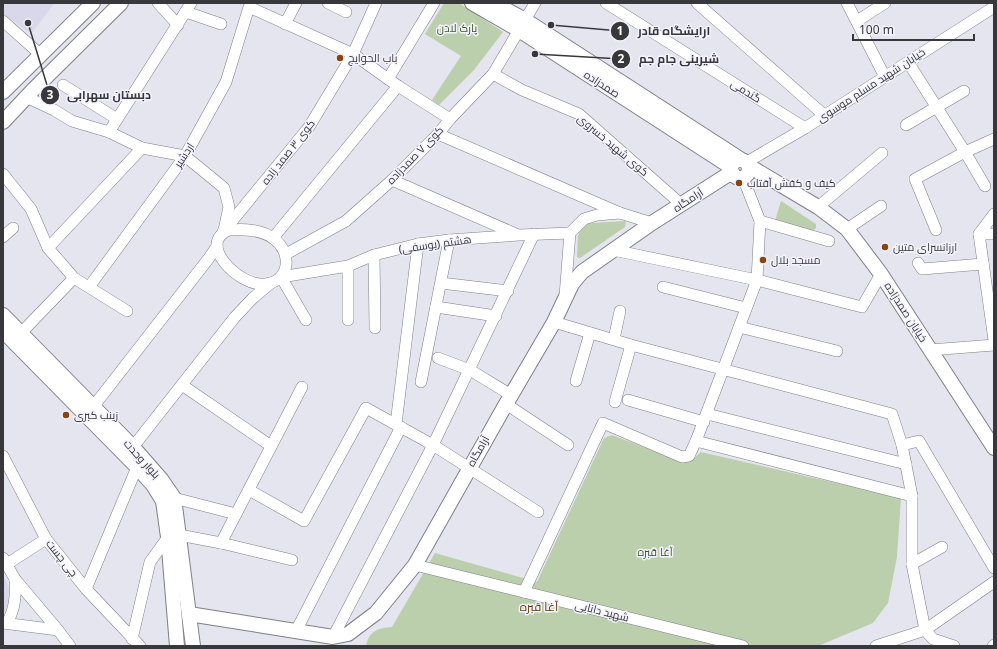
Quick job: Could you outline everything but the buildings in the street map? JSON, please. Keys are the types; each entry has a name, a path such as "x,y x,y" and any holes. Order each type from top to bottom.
{"main road":[{"path":"3,92 93,3"},
{"path":"3,122 29,94 121,3"},
{"name":"صمدزاده","path":"472,3 522,25"},
{"name":"صمدزاده","path":"494,3 522,25 741,169 798,195"},
{"path":"19,77 29,94"},
{"name":"آرامگاه","path":"189,614 333,637 348,634 376,613 415,565 469,467 554,322 572,284 582,272 613,250 741,169"},
{"name":"خیابان صمدزاده","path":"798,195 818,207 847,229 881,274 994,448"},
{"name":"بلوار وحدت","path":"3,315 17,337 140,463 161,479 174,498 177,646"},
{"name":"بلوار وحدت","path":"3,331 17,337"},
{"name":"بلوار وحدت","path":"140,463 153,486 164,501 174,536 194,646"}],"street":[{"path":"158,3 178,25"},
{"path":"296,3 285,24 353,54 398,86 450,118"},
{"path":"328,3 346,12"},
{"name":"کوی ۳ صمد زاده","path":"223,232 309,127 353,54 376,3"},
{"path":"388,79 434,3"},
{"name":"کوی ۷ صمدزاده","path":"286,254 346,221 392,180 438,134 450,118 493,74 535,3"},
{"name":"گندمی","path":"606,3 805,128"},
{"path":"697,3 824,115"},
{"path":"847,3 885,77"},
{"path":"857,21 885,3"},
{"path":"109,132 188,7 221,24"},
{"name":"اردشیر","path":"88,287 185,156 226,82 248,7 285,24"},
{"name":"خیابان شهید مسلم موسوی","path":"741,169 994,7"},
{"path":"3,21 41,55"},
{"path":"908,62 985,186"},
{"name":"کوی شهید خسروی","path":"493,74 522,90 579,114 682,205"},
{"path":"63,85 117,119"},
{"path":"273,238 398,86"},
{"path":"906,125 964,91"},
{"path":"29,94 72,121 109,132 142,148 185,156 224,188 229,207 223,232 218,238 217,246 209,258 89,411"},
{"path":"438,134 620,213 652,224"},
{"path":"936,230 915,179 965,152 994,139"},
{"path":"48,248 142,148"},
{"path":"818,207 882,153"},
{"path":"524,592 603,423 682,457 689,456 705,418 757,280 760,221 741,169"},
{"path":"3,174 31,209 48,248 74,278 127,311"},
{"path":"392,180 519,235"},
{"path":"847,229 881,206"},
{"path":"564,299 570,233 584,219 596,215 620,213"},
{"path":"994,214 979,234 983,264 990,285 994,340"},
{"path":"760,221 829,241"},
{"path":"3,237 13,228"},
{"path":"217,246 227,266 246,281 259,285 276,280 286,268 286,254 282,247 273,238 250,230 229,230 223,232"},
{"name":"هشتم (یوسفی)","path":"129,452 235,317 249,301 276,280 348,266 374,255 418,244 449,240 570,233"},
{"path":"333,637 433,445 534,234"},
{"path":"979,234 994,234"},
{"path":"421,382 449,240"},
{"path":"296,631 399,425 418,244"},
{"path":"613,250 757,280 862,307 881,274"},
{"path":"374,255 375,328"},
{"path":"918,263 922,269 983,264"},
{"path":"348,266 348,320"},
{"path":"17,337 74,278"},
{"path":"276,280 306,320"},
{"path":"441,283 508,291"},
{"path":"663,287 746,308"},
{"path":"436,307 496,316"},
{"path":"614,339 620,311"},
{"path":"554,322 631,345 892,414 902,445 912,496 912,564 925,630 933,639 954,646"},
{"path":"739,327 836,352"},
{"path":"576,382 590,333"},
{"path":"615,402 631,345"},
{"path":"930,350 994,345"},
{"path":"438,358 470,370 568,445"},
{"path":"182,385 271,446"},
{"path":"221,543 302,387"},
{"path":"628,400 906,464"},
{"path":"249,490 304,521 366,408 433,445 538,512"},
{"path":"696,441 912,496"},
{"path":"902,445 919,441 994,568"},
{"name":"چی چست","path":"3,456 46,539 86,589 136,642"},
{"path":"86,589 140,463"},
{"path":"174,498 236,514"},
{"path":"136,642 150,562 174,536 221,543 292,560"},
{"path":"46,539 5,561 15,579 70,646"},
{"path":"912,564 942,547"},
{"name":"شهید دانایی","path":"415,565 743,646"},
{"path":"5,623 13,613 15,601 15,579"},
{"path":"876,646 901,642 925,630 994,582"},
{"path":"5,623 58,630"}],"shaded area":[{"path":"3,3 54,4 31,34 3,13"},
{"path":"3,575 11,597 5,612 3,613"}],"green space":[{"name":"پارک لادن","path":"444,3 459,3 503,32 474,70 439,105 432,100 461,56 425,34"},
{"path":"781,201 816,224 816,228 812,231 775,221"},
{"path":"625,221 625,227 580,258 577,257 578,236 584,225 592,223"},
{"name":"آغا قبره","path":"612,435 677,460 691,461 701,452 901,498 897,557 888,603 873,623 818,646 366,646 369,637 375,631 382,628 392,627 435,553 537,582 604,438"}],"place":[{"name":"دبستان سهرابی","path":"28,23"},
{"name":"ارایشگاه قادر","path":"551,25"},
{"name":"شیرینی جام جم","path":"535,54"},
{"name":"باب الحوایج","path":"340,58"},
{"name":"کیف و کفش آفتاب","path":"739,183"},
{"name":"ارزانسرای متین","path":"885,247"},
{"name":"مسجد بلال","path":"763,260"},
{"name":"زینب کبری","path":"66,415"}],"district":[{"name":"آغا قبره","path":"539,607"}]}
